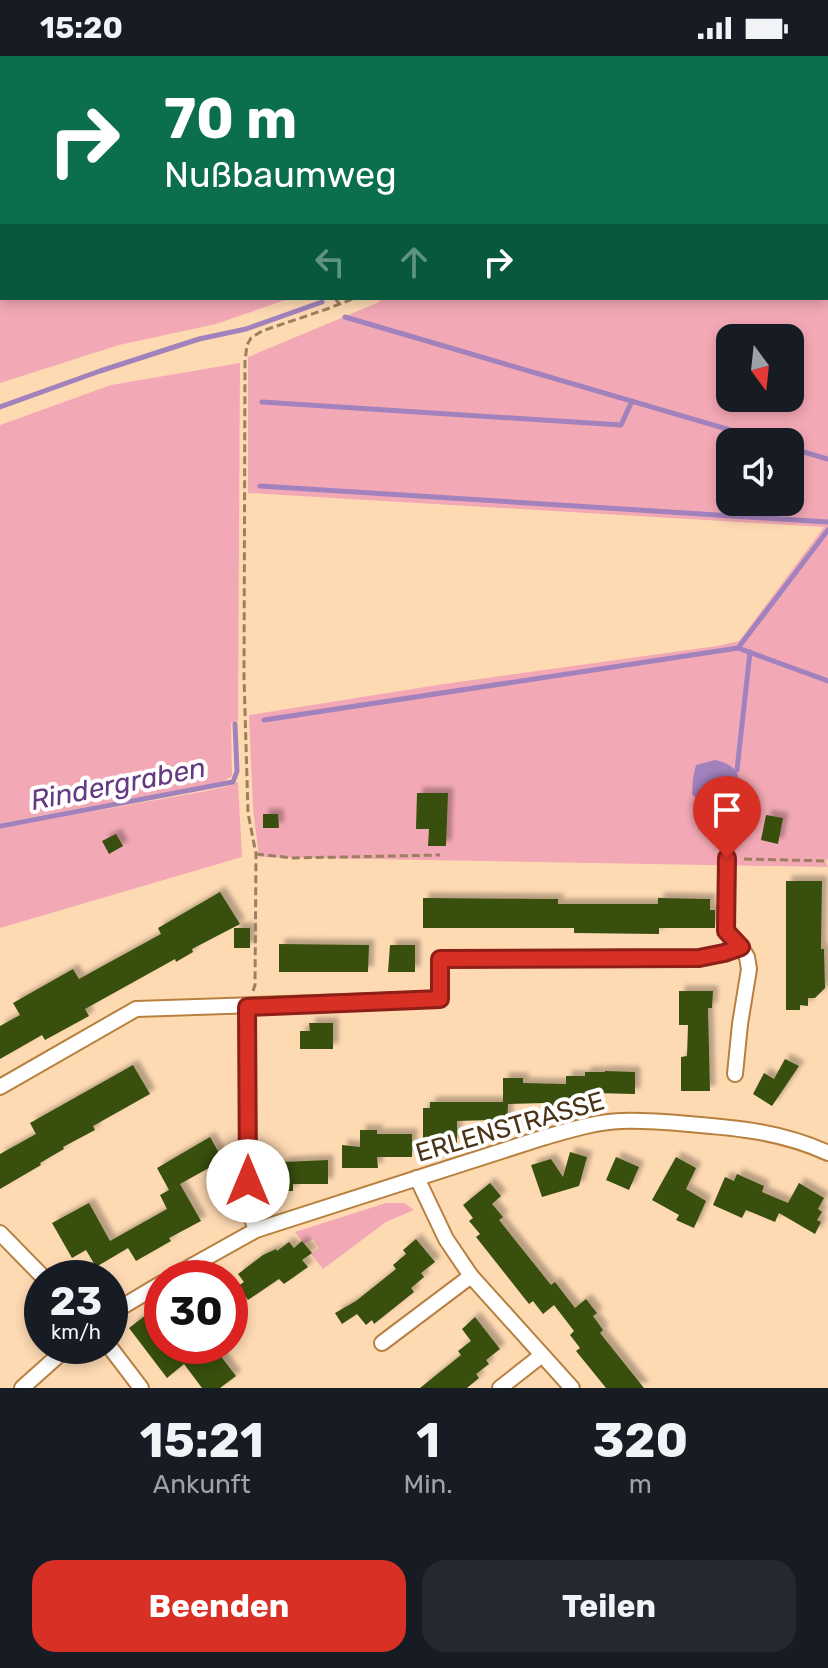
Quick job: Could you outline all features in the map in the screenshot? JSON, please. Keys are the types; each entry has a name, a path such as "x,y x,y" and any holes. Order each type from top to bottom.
{"street":[{"path":"727,858 726,931 741,947 749,969 735,1074"},
{"path":"0,1087 136,1009 440,999 440,959 699,958 741,947"},
{"path":"247,1007 249,1210 256,1230"},
{"name":"ERLENSTRASSE","path":"202,1260 256,1230 586,1126 619,1121 750,1129 788,1137 828,1153"},
{"path":"417,1178 446,1239 471,1276 572,1388"},
{"path":"0,1233 26,1260"},
{"path":"382,1343 471,1276"},
{"path":"500,1388 542,1355"},
{"path":"22,1388 49,1364"},
{"path":"123,1364 141,1388"}],"path":[{"path":"336,300 340,305"},
{"path":"247,1007 255,985 256,854 248,813 244,677 247,345 262,331 351,300"},
{"path":"256,854 293,858 440,855"},
{"path":"727,858 828,861"}],"shaded area":[{"path":"0,300 285,300 216,324 119,345 0,383"},
{"path":"381,300 828,300 828,867 259,857 253,809 249,715 739,641 824,527 248,493 248,357"},
{"path":"240,363 238,721 231,723 232,776 223,782 0,823 0,425 111,385"},
{"path":"715,760 729,765 737,772 738,780 735,788 720,801 701,802 692,794 696,765"},
{"path":"238,782 242,857 0,928 0,828 206,791"},
{"path":"386,1203 404,1203 414,1210 386,1222 323,1269 311,1254 319,1248 313,1239 304,1244 295,1232"}],"building":[{"path":"417,793 448,793 446,846 428,846 429,829 416,829"},
{"path":"263,814 278,814 279,828 263,828"},
{"path":"766,815 783,818 778,844 761,840"},
{"path":"116,834 123,846 109,854 102,841"},
{"path":"786,881 822,881 821,949 824,949 825,988 815,998 808,998 808,1006 800,1005 800,1010 786,1010"},
{"path":"220,892 240,924 192,949 193,952 176,962 175,959 85,1009 89,1016 45,1040 42,1035 0,1059 0,1026 20,1015 13,1003 73,969 79,979 161,934 158,928"},
{"path":"423,898 558,899 558,904 658,904 658,898 710,899 710,910 715,910 715,928 659,928 659,934 574,933 574,928 423,928"},
{"path":"234,928 250,928 250,948 234,948"},
{"path":"279,944 369,945 368,972 279,972"},
{"path":"390,945 415,945 415,972 388,972"},
{"path":"679,991 713,991 712,1008 708,1008 710,1091 681,1091 681,1057 687,1056 688,1025 679,1025"},
{"path":"309,1023 333,1023 333,1049 300,1049 300,1031 310,1031"},
{"path":"785,1059 799,1066 772,1106 753,1094 764,1073 774,1079"},
{"path":"133,1065 150,1094 93,1126 95,1130 63,1147 41,1165 0,1189 0,1154 36,1134 30,1123"},
{"path":"585,1072 635,1072 635,1094 594,1093 594,1098 566,1098 566,1106 508,1104 507,1125 491,1125 491,1120 457,1121 457,1143 441,1143 440,1138 423,1138 423,1108 430,1108 430,1102 503,1102 503,1078 523,1078 523,1083 566,1084 566,1076 585,1076"},
{"path":"360,1130 377,1130 377,1134 412,1134 412,1157 377,1157 378,1168 342,1168 342,1145 360,1147"},
{"path":"210,1137 223,1160 180,1184 201,1221 136,1261 128,1248 108,1260 92,1260 86,1250 72,1258 52,1223 89,1203 110,1241 167,1209 160,1195 169,1190 157,1168"},
{"path":"570,1152 587,1157 579,1186 542,1197 531,1165 551,1159 563,1177"},
{"path":"616,1157 639,1167 629,1190 606,1180"},
{"path":"676,1157 696,1168 686,1189 706,1201 694,1228 676,1220 679,1215 652,1200"},
{"path":"328,1160 328,1184 293,1184 293,1191 269,1191 269,1166 283,1166 283,1162"},
{"path":"737,1174 764,1186 762,1192 788,1203 799,1183 824,1198 818,1209 822,1212 817,1220 821,1222 815,1234 779,1213 775,1222 746,1210 742,1218 713,1205 725,1177 734,1181"},
{"path":"490,1183 501,1196 492,1204 503,1217 499,1220 551,1285 555,1282 575,1308 586,1299 597,1313 593,1316 603,1330 600,1333 644,1388 606,1388 576,1351 580,1348 570,1335 574,1331 554,1305 543,1314 533,1301 529,1304 476,1237 480,1234 469,1221 473,1218 463,1205"},
{"path":"416,1239 435,1262 421,1273 424,1277 411,1288 414,1292 374,1324 372,1320 366,1325 357,1314 342,1324 335,1313 356,1301 396,1269 393,1265 406,1254 403,1250"},
{"path":"302,1241 312,1253 302,1260 308,1267 284,1284 279,1279 248,1300 248,1266 289,1242 294,1248"},
{"path":"144,1317 144,1348 129,1328"},
{"path":"475,1317 500,1349 486,1360 489,1364 476,1374 479,1378 467,1388 420,1388 461,1355 458,1351 471,1341 462,1329"},
{"path":"156,1364 184,1364 167,1378"},
{"path":"184,1364 227,1364 236,1376 220,1388 202,1388"}],"waterway":[{"path":"0,407 100,371 199,339 246,329 322,302"},
{"path":"345,317 723,428"},
{"path":"262,402 621,425 632,401"},
{"path":"804,452 828,459"},
{"path":"260,486 828,522"},
{"path":"738,648 828,530"},
{"path":"264,720 738,648 828,681"},
{"path":"737,770 750,652"},
{"name":"Rindergraben","path":"0,826 233,782 237,771 235,724"}],"route":[{"path":"248,1181 247,1007 440,999 440,959 699,958 724,953 741,947 726,931 727,858"}]}
